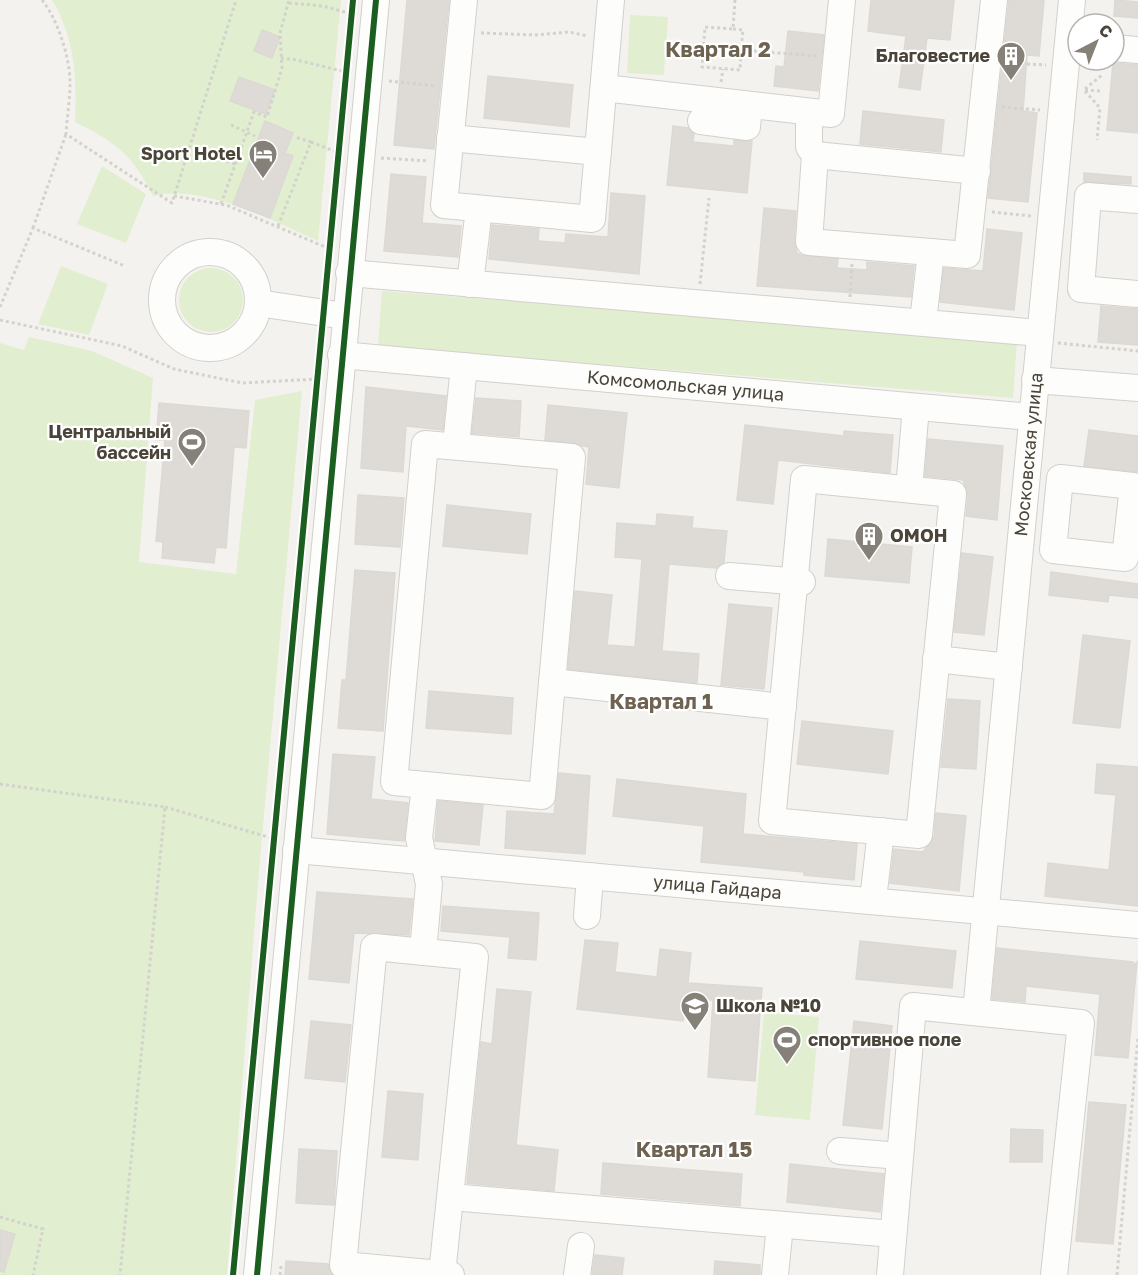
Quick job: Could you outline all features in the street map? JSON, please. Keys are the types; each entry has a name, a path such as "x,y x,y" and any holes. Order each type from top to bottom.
{"street":[{"path":"464,0 444,205 592,219 611,0"},
{"path":"809,112 809,147 815,155 809,242 967,255 994,0"},
{"path":"604,88 831,114 836,58 834,1"},
{"path":"257,1275 281,847 345,316 339,266 360,7"},
{"name":"Московская улица","path":"976,1012 987,910 1002,853 1009,667 1047,250 1078,138 1074,72"},
{"path":"701,121 747,127 749,105"},
{"path":"449,150 598,152"},
{"path":"815,155 977,171"},
{"path":"1138,200 1088,196 1081,289 1138,294"},
{"path":"470,284 479,209"},
{"path":"1047,250 1084,254"},
{"path":"923,322 931,252"},
{"path":"339,266 470,284 1039,333"},
{"path":"258,303 345,316"},
{"name":"Комсомольская улица","path":"341,355 1031,417"},
{"path":"456,446 464,366"},
{"path":"1035,380 1138,388"},
{"path":"909,489 916,407"},
{"path":"425,444 572,457 552,682 542,796 394,782 425,444"},
{"path":"804,479 909,489 953,494 919,835 772,821 798,581 804,479"},
{"path":"1023,502 1058,505"},
{"path":"729,576 798,581"},
{"path":"936,659 1009,667"},
{"path":"552,682 783,707"},
{"path":"423,952 429,884 418,838 425,785"},
{"path":"873,900 881,831"},
{"name":"улица Гайдара","path":"281,847 1138,925"},
{"path":"587,916 590,876"},
{"path":"374,947 475,957 451,1197 446,1275 397,1273 343,1265 374,947"},
{"path":"890,1275 913,1006 1081,1023 1054,1275"},
{"path":"840,1151 900,1156"},
{"path":"451,1197 893,1234"},
{"path":"775,1275 780,1226"},
{"path":"577,1275 581,1246"}],"path":[{"path":"0,307 33,228 66,134 70,81 63,46 49,8 42,0"},
{"path":"66,134 172,203 236,0"},
{"path":"733,29 735,0"},
{"path":"221,204 254,112 267,117 277,91 282,42 280,33 289,1 323,6 360,7 351,25"},
{"path":"705,27 743,30 741,50 740,70 702,67 705,27"},
{"path":"460,33 536,35 569,32 608,39"},
{"path":"741,50 836,58"},
{"path":"281,58 346,72"},
{"path":"345,84 347,60"},
{"path":"988,61 1046,65"},
{"path":"1083,90 1102,75"},
{"path":"387,81 455,88"},
{"path":"1078,138 1100,108 1083,90"},
{"path":"1083,90 1100,91"},
{"path":"984,105 1042,110"},
{"path":"231,125 255,135"},
{"path":"295,137 339,153"},
{"path":"338,163 340,141"},
{"path":"278,226 311,142"},
{"path":"380,158 449,150"},
{"path":"222,159 235,164"},
{"path":"174,196 221,204 330,249"},
{"path":"699,292 709,198"},
{"path":"973,210 1032,216"},
{"path":"33,228 125,266"},
{"path":"331,238 330,249 339,266"},
{"path":"850,304 853,245"},
{"path":"0,320 122,346 174,369 242,383 318,380"},
{"path":"317,391 319,368"},
{"path":"0,784 165,807 281,847"},
{"path":"120,1275 165,807"},
{"path":"276,828 281,847"},
{"path":"1117,1275 1138,1038"},
{"path":"0,1217 43,1229 33,1275"}],"green space":[{"path":"52,0 341,0 318,241 259,214 215,199 194,195 153,196 138,170 121,151 101,136 75,122 73,59 66,29"},
{"path":"630,15 668,17 664,75 627,73"},
{"path":"102,166 146,194 126,243 77,224"},
{"path":"61,266 108,284 89,335 38,324"},
{"path":"205,268 217,268 234,277 241,288 243,300 241,312 234,323 217,332 205,332 193,327 184,318 179,306 179,294 184,282 193,273"},
{"path":"382,291 1017,341 1013,398 378,346"},
{"path":"29,337 92,351 153,378 139,562 236,574 255,400 302,391 259,871 227,1275 0,1275 0,343 24,350"},
{"name":"спортивное поле","path":"764,1012 819,1017 810,1120 755,1115"}],"building":[{"path":"407,0 449,0 434,149 394,145"},
{"path":"871,0 954,0 950,40 927,38 920,90 899,87 906,36 868,31"},
{"path":"1009,0 1044,0 1039,56 1027,55 1023,111 1037,113 1028,202 988,198"},
{"path":"1115,0 1138,2 1138,18 1126,17 1126,12 1114,12"},
{"path":"262,30 280,37 272,58 254,51"},
{"path":"788,31 824,35 818,91 774,86 776,66 784,67"},
{"path":"1126,64 1138,65 1138,133 1107,130 1112,72 1126,72"},
{"path":"488,76 573,85 569,127 484,118"},
{"path":"239,77 275,90 266,114 230,101"},
{"path":"863,111 944,120 941,152 860,144"},
{"name":"Sport Hotel","path":"265,121 293,133 285,153 293,156 270,218 233,204"},
{"path":"673,126 688,128 694,134 693,142 734,146 734,140 752,141 747,193 667,185"},
{"path":"1084,173 1131,177 1131,184 1084,182"},
{"path":"391,174 426,177 422,223 461,226 458,257 384,251"},
{"path":"611,193 645,196 639,274 489,259 492,225 539,229 538,241 565,243 566,234 608,237"},
{"path":"764,208 796,211 794,242 797,253 801,255 838,259 837,268 867,270 867,262 914,266 911,297 757,286"},
{"path":"987,229 1022,233 1014,310 940,302 944,268 983,271"},
{"path":"1101,306 1138,309 1138,345 1098,342"},
{"path":"366,387 446,396 443,430 406,426 403,472 361,468"},
{"path":"476,398 521,401 519,437 472,433"},
{"path":"159,403 249,411 246,448 234,447 226,548 216,547 214,563 162,558 163,542 156,541 165,440 156,440"},
{"path":"548,405 627,413 619,488 586,484 589,447 545,440"},
{"path":"745,425 844,436 844,431 893,435 890,473 778,460 773,504 737,500"},
{"path":"1089,430 1138,436 1138,472 1084,466"},
{"path":"928,439 1003,446 997,520 966,516 968,495 963,480 925,476"},
{"path":"358,495 404,498 400,547 355,544"},
{"path":"447,505 531,514 527,554 443,546"},
{"path":"657,514 693,517 692,528 727,531 724,562 716,568 669,564 662,651 699,654 697,683 568,669 575,591 612,595 607,645 635,647 642,559 615,557 617,523 656,526"},
{"name":"ОМОН","path":"828,539 912,547 909,583 825,576"},
{"path":"962,553 993,557 984,635 954,632"},
{"path":"355,570 395,573 383,731 338,728 342,680 346,680"},
{"path":"1051,572 1138,584 1138,598 1109,595 1108,602 1049,595"},
{"path":"729,604 772,608 764,689 721,685"},
{"path":"1083,635 1130,641 1120,728 1073,723"},
{"path":"429,691 513,698 511,734 426,728"},
{"path":"948,699 980,701 976,769 941,767"},
{"path":"802,721 893,731 888,774 797,764"},
{"path":"333,754 375,757 371,799 408,803 404,841 327,834"},
{"path":"1097,764 1138,767 1138,906 1045,896 1048,863 1109,870 1116,795 1095,793"},
{"path":"559,773 590,776 585,854 505,848 507,811 554,814"},
{"path":"617,779 746,794 743,834 857,844 854,880 804,875 804,872 701,862 704,826 613,816"},
{"path":"438,801 483,805 479,845 435,841"},
{"path":"936,813 966,816 959,891 890,883 894,849 923,852 934,837"},
{"path":"317,892 413,899 409,935 354,933 349,983 309,979"},
{"path":"443,906 539,913 536,960 508,958 510,937 441,931"},
{"path":"585,940 618,943 615,972 657,977 660,949 691,953 688,983 762,988 755,1081 708,1077 713,1000 686,998 683,1021 577,1009"},
{"path":"860,941 956,951 952,988 856,979"},
{"path":"997,948 1133,962 1133,966 1137,962 1128,1058 1095,1055 1100,994 1026,986 1025,1002 992,999"},
{"path":"497,989 531,992 516,1145 558,1150 554,1191 467,1183 481,1042 492,1044"},
{"path":"311,1021 351,1025 345,1082 305,1078"},
{"path":"854,1021 892,1026 882,1129 843,1125"},
{"path":"388,1091 423,1094 418,1160 382,1157"},
{"path":"1089,1102 1126,1105 1113,1244 1076,1241"},
{"path":"1011,1129 1043,1130 1042,1162 1010,1162"},
{"path":"299,1149 337,1151 334,1205 296,1203"},
{"path":"603,1163 742,1174 740,1206 601,1194"},
{"path":"790,1164 884,1174 880,1212 787,1202"},
{"path":"0,1230 15,1234 4,1272 0,1271"},
{"path":"595,1255 624,1258 622,1275 592,1275"},
{"path":"286,1261 328,1264 332,1275 285,1275"},
{"path":"715,1261 760,1265 760,1275 714,1275"}],"cycle path":[{"path":"233,1275 353,0"},
{"path":"257,1275 376,0"}],"place":[{"name":"Благовестие","path":"1011,82"},
{"name":"Sport Hotel","path":"263,180"},
{"name":"Центральный бассейн","path":"192,468"},
{"name":"ОМОН","path":"869,562"},
{"name":"Школа №10","path":"695,1032"},
{"name":"спортивное поле","path":"787,1066"}],"district":[{"name":"Квартал 2","path":"718,50"},
{"name":"Квартал 1","path":"661,702"},
{"name":"Квартал 15","path":"694,1150"}]}
